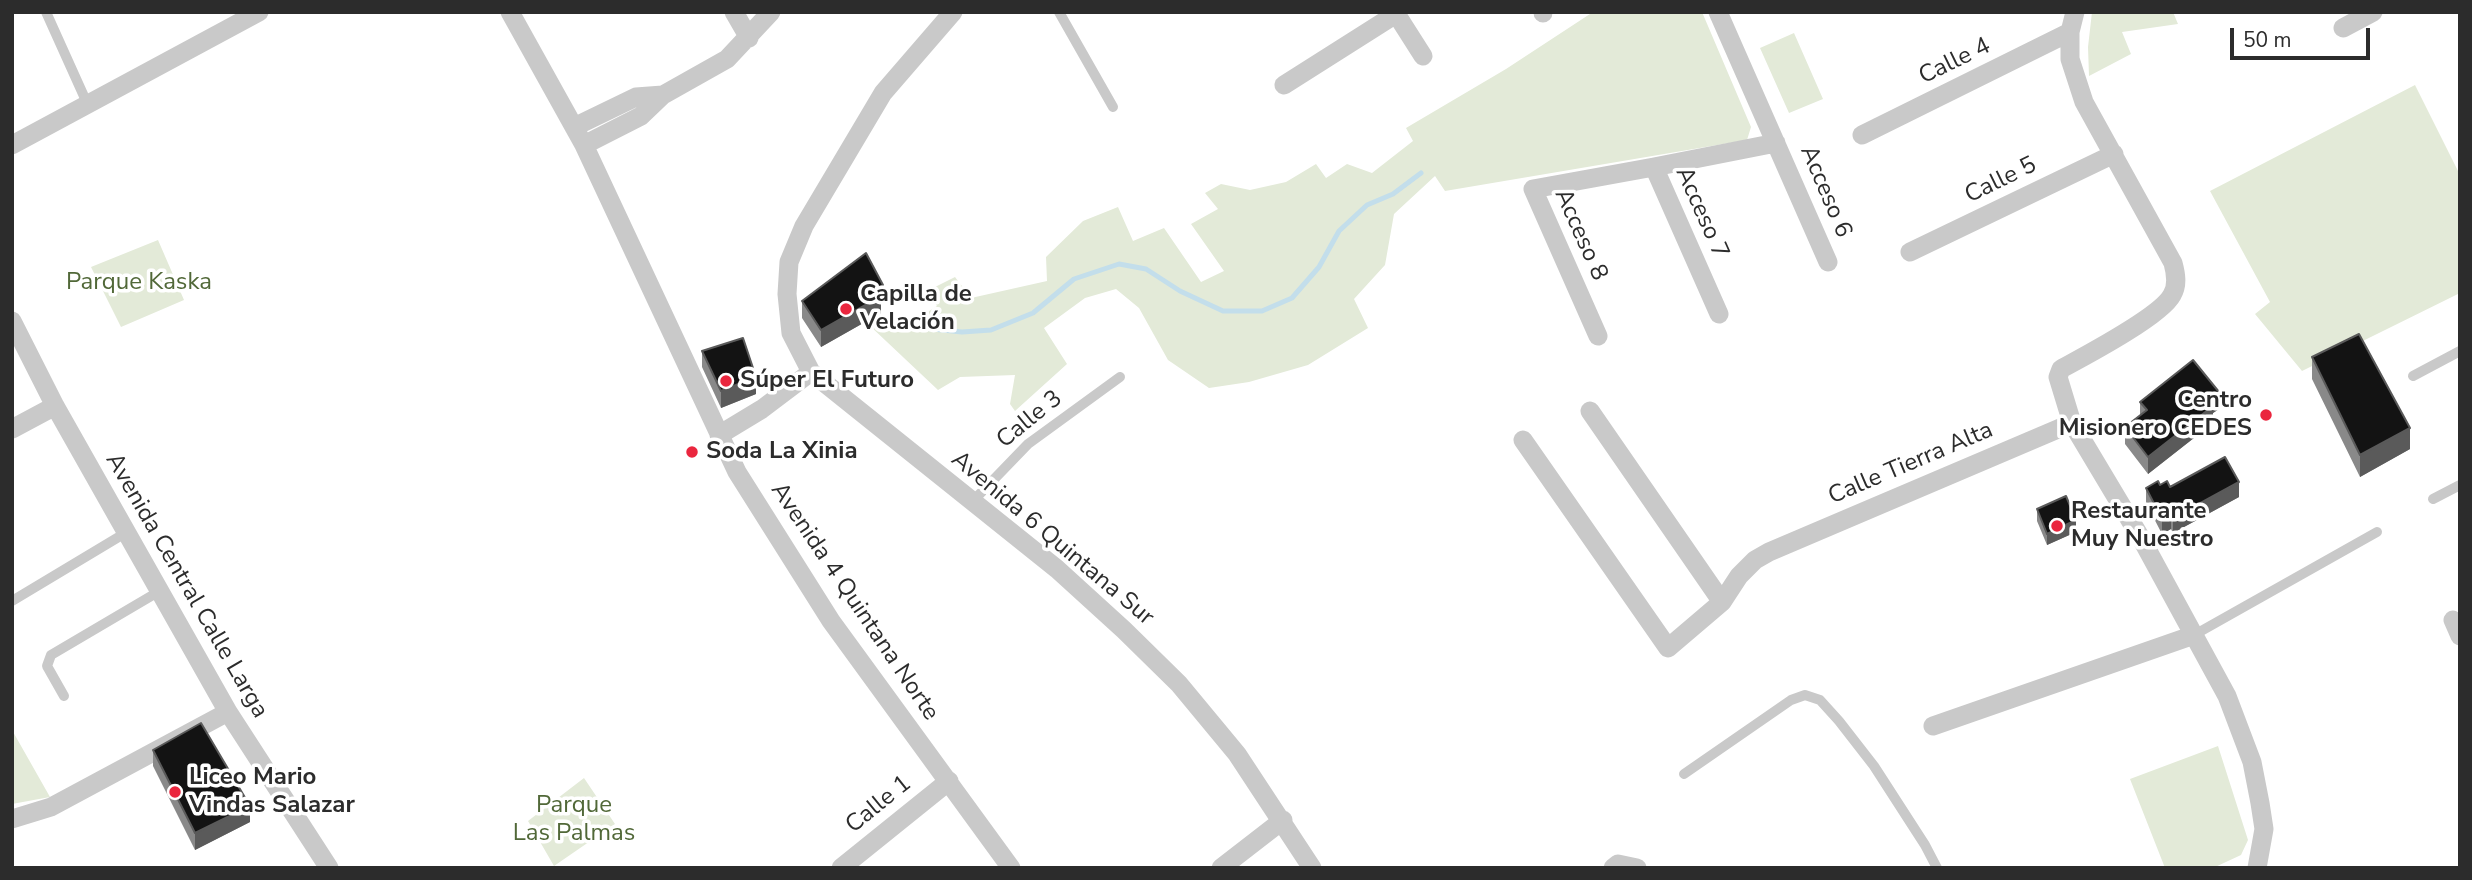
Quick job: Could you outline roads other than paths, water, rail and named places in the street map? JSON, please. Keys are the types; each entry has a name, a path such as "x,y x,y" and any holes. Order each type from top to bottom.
{"street":[{"path":"12,145 258,12"},
{"name":"Avenida 4 Quintana Norte","path":"510,12 584,145 737,472 831,621 1011,868"},
{"path":"734,12 749,38"},
{"path":"584,145 640,116 663,95 727,60 771,12"},
{"path":"719,435 762,409 811,372 791,333 787,294 789,262 804,226 883,93 953,12"},
{"name":"Acceso 6","path":"1718,12 1828,262"},
{"path":"2075,12 2070,32 2070,59 2084,102 2173,263 2176,274 2175,288 2165,304 2126,331 2061,369 2058,377 2072,423 2142,540 2227,696 2252,762 2264,829 2257,868"},
{"path":"2343,28 2373,12"},
{"path":"1284,85 1395,13 1423,56"},
{"name":"Calle 4","path":"1862,135 2070,32"},
{"path":"574,127 636,97 663,95"},
{"name":"Acceso 7","path":"1719,314 1654,167 1776,143"},
{"name":"Calle 5","path":"1910,252 2113,154"},
{"name":"Acceso 8","path":"1598,336 1533,189 1654,167"},
{"name":"Avenida Central Calle Larga","path":"12,321 55,406 158,592 228,712 329,868"},
{"name":"Avenida 6 Quintana Sur","path":"811,372 1057,569 1180,684 1225,738 1283,820 1312,868"},
{"path":"12,429 55,406"},
{"path":"1590,411 1722,602"},
{"name":"Calle Tierra Alta","path":"1523,440 1668,648 1722,602 1755,560 1769,552 2072,423"},
{"path":"1933,726 2194,635"},
{"path":"12,819 51,807 228,712"},
{"name":"Calle 1","path":"841,868 949,781"},
{"path":"1221,868 1283,820"},
{"path":"1613,868 1618,864 1637,868"}],"lane":[{"path":"46,12 87,103"},
{"path":"1059,12 1113,107"},
{"path":"2413,376 2460,351"},
{"name":"Calle 3","path":"972,502 1028,444 1120,377"},
{"path":"2433,499 2460,485"},
{"path":"12,601 127,532"},
{"path":"2194,635 2377,532"},
{"path":"64,696 47,666 51,655 158,592"},
{"path":"1684,774 1791,700 1805,695 1820,700 1874,766 1937,868"}],"waterway":[{"path":"923,328 962,332 991,330 1033,313 1074,279 1119,264 1146,269 1180,291 1223,311 1262,311 1292,298 1319,267 1339,231 1367,205 1393,194 1421,173"}],"place":[{"name":"Capilla de Velación","path":"846,309"},
{"name":"Súper El Futuro","path":"726,381"},
{"name":"Centro Misionero CEDES","path":"2266,415"},
{"name":"Soda La Xinia","path":"692,452"},
{"name":"Restaurante Muy Nuestro","path":"2057,526"},
{"name":"Liceo Mario Vindas Salazar","path":"175,792"}],"park label":[{"name":"Parque Kaska","path":"139,283"},
{"name":"Parque Las Palmas","path":"574,820"}]}
